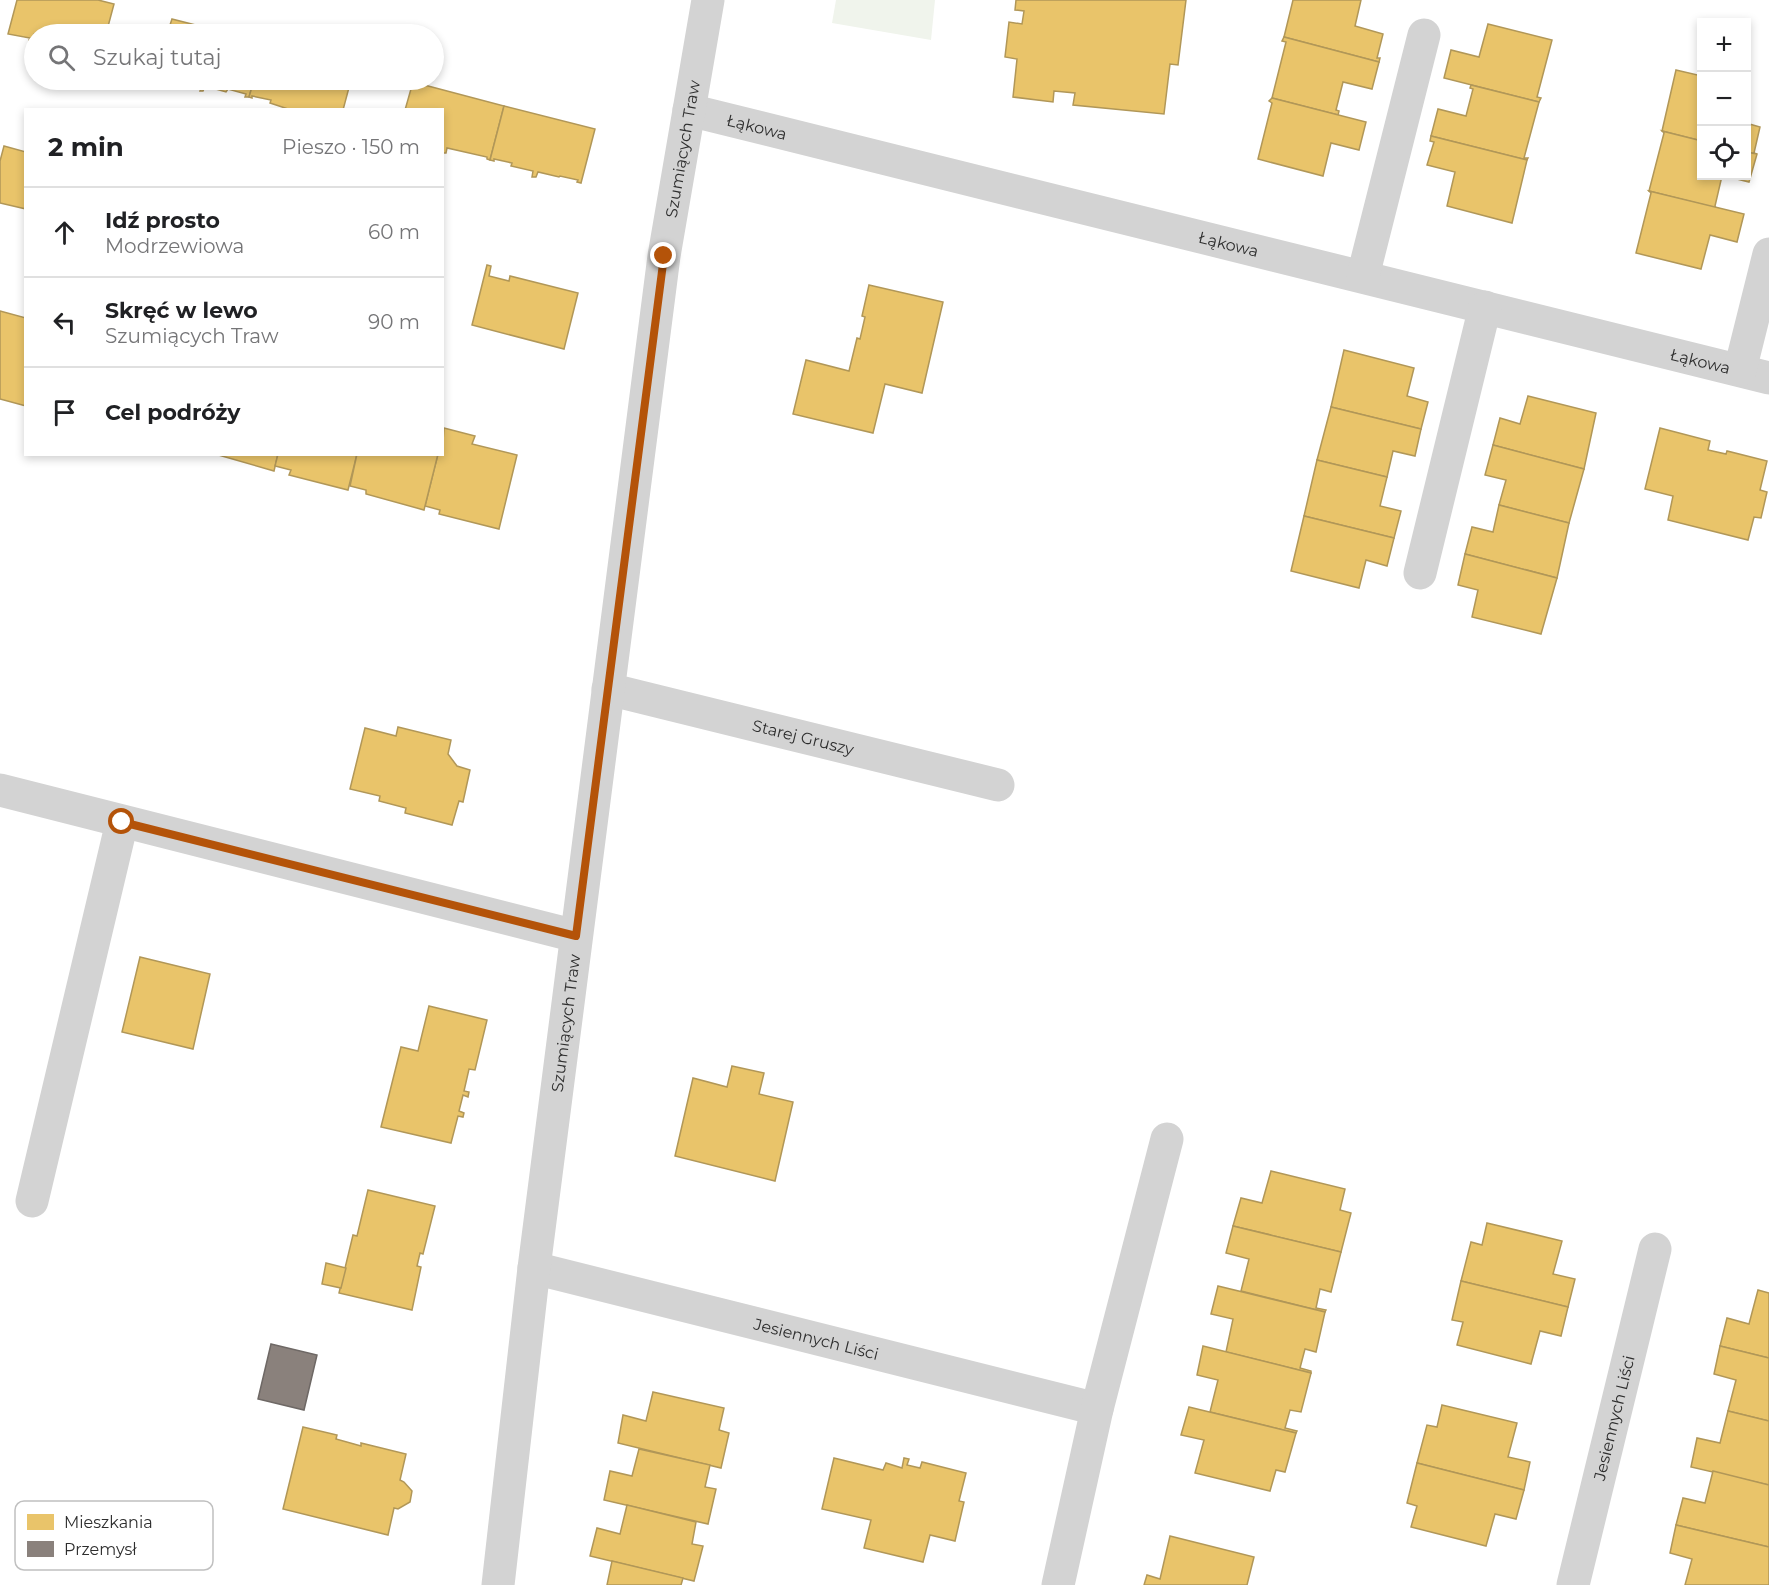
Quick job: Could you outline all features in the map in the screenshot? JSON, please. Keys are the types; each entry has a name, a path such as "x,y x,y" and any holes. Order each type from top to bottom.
{"street":[{"name":"Szumiących Traw","path":"498,1585 534,1268 664,256 708,0"},
{"path":"1363,276 1424,35"},
{"name":"Łąkowa","path":"689,110 1754,374"},
{"path":"1754,374 1769,254"},
{"path":"1420,573 1485,307"},
{"name":"Starej Gruszy","path":"608,688 998,784"},
{"path":"0,790 576,936"},
{"path":"32,1201 122,822"},
{"path":"1058,1585 1097,1409 1167,1139"},
{"name":"Jesiennych Liści","path":"1573,1585 1655,1249"},
{"name":"Jesiennych Liści","path":"534,1268 1097,1409"}],"shaded area":[{"path":"836,0 935,0 931,40 832,23"}],"building: Mieszkania":[{"path":"17,0 98,0 114,4 109,24 24,24 24,37 8,34"},
{"path":"1016,0 1186,0 1178,65 1170,64 1164,114 1073,105 1075,93 1054,91 1053,102 1013,97 1017,59 1005,57 1009,22 1022,24 1024,11 1015,10"},
{"path":"1293,0 1361,0 1355,26 1383,34 1377,58 1380,58 1379,62 1284,37"},
{"path":"172,19 192,24 170,24"},
{"path":"1488,24 1552,40 1537,97 1541,98 1539,102 1444,78 1451,50 1479,57"},
{"path":"1284,37 1379,62 1372,89 1343,82 1336,110 1339,111 1338,115 1272,98 1286,42 1282,41"},
{"path":"1676,70 1697,75 1697,140 1662,131"},
{"path":"1471,85 1539,102 1524,158 1528,158 1527,160 1431,136 1438,109 1466,116 1473,89 1470,88"},
{"path":"232,90 251,90 249,97 245,97 246,94"},
{"path":"251,90 348,90 344,108 285,108 270,103 271,100 249,97"},
{"path":"411,90 443,90 504,106 490,160 487,157 447,148 444,153 444,108 406,108"},
{"path":"1272,98 1366,122 1359,150 1331,143 1323,176 1258,159 1272,103 1269,101"},
{"path":"504,106 595,129 581,183 577,182 578,180 538,172 536,177 532,177 533,171 511,166 512,163 490,160"},
{"path":"1751,124 1760,127 1754,153 1757,154 1751,153"},
{"path":"1662,131 1697,140 1697,180 1721,180 1716,208 1649,191 1664,133"},
{"path":"1431,136 1527,160 1512,223 1447,206 1455,172 1427,165 1434,142 1430,141"},
{"path":"4,146 24,151 24,209 0,203 0,161"},
{"path":"1751,153 1757,154 1751,175"},
{"path":"1649,191 1744,214 1737,242 1710,235 1701,269 1636,253 1651,193"},
{"path":"487,265 491,266 489,276 509,281 510,276 578,293 564,349 472,325"},
{"path":"869,285 943,302 922,393 885,384 873,433 793,414 806,360 849,371 857,338 860,339 865,317 862,316"},
{"path":"0,311 24,317 24,405 0,399"},
{"path":"1344,350 1414,368 1407,396 1428,402 1421,429 1331,407"},
{"path":"1528,396 1596,413 1584,469 1493,445 1500,418 1520,424"},
{"path":"1331,407 1421,429 1415,456 1393,451 1387,477 1317,460"},
{"path":"444,428 475,436 472,444 517,455 499,529 439,514 440,510 425,506 438,456 444,456"},
{"path":"1660,428 1710,441 1708,450 1726,454 1727,451 1767,461 1760,490 1767,492 1761,518 1754,517 1748,540 1668,520 1673,496 1645,489"},
{"path":"1493,445 1584,469 1569,523 1499,505 1506,480 1485,475"},
{"path":"222,456 278,456 274,471"},
{"path":"278,456 356,456 348,490 289,475 291,470 275,466"},
{"path":"357,456 438,456 424,510 366,494 366,490 350,486"},
{"path":"1317,460 1387,477 1380,506 1401,511 1394,538 1304,516"},
{"path":"1499,505 1569,523 1557,578 1465,554 1472,527 1493,532"},
{"path":"1304,516 1394,538 1387,566 1366,560 1359,588 1291,571"},
{"path":"1465,554 1557,578 1541,634 1472,617 1478,590 1458,585"},
{"path":"398,727 451,740 448,754 457,766 470,770 463,802 459,801 452,825 405,813 406,808 379,801 380,796 350,789 365,728 396,736"},
{"path":"140,957 210,974 193,1049 122,1032"},
{"path":"429,1006 487,1020 475,1070 469,1069 464,1091 469,1092 468,1097 463,1095 459,1111 464,1113 463,1117 458,1116 451,1143 381,1127 401,1047 418,1051"},
{"path":"732,1066 764,1073 759,1094 793,1102 775,1181 675,1156 693,1078 727,1087"},
{"path":"1271,1171 1345,1189 1340,1210 1351,1213 1341,1252 1233,1226 1241,1198 1262,1203"},
{"path":"368,1190 435,1206 423,1254 420,1253 417,1266 421,1267 412,1310 339,1293 353,1235 357,1236"},
{"path":"1487,1223 1562,1241 1553,1274 1575,1279 1568,1307 1461,1281 1471,1242 1482,1245"},
{"path":"1233,1226 1341,1252 1331,1292 1320,1289 1316,1308 1326,1310 1325,1312 1241,1291 1249,1259 1226,1253"},
{"path":"326,1263 346,1268 341,1288 322,1284"},
{"path":"1461,1281 1568,1307 1561,1336 1540,1331 1531,1364 1457,1345 1463,1322 1452,1320"},
{"path":"1218,1286 1325,1312 1316,1352 1305,1349 1300,1368 1311,1371 1311,1373 1226,1352 1233,1319 1211,1314"},
{"path":"1758,1290 1769,1293 1769,1358 1720,1346 1727,1318 1749,1324"},
{"path":"1203,1346 1311,1373 1301,1412 1290,1410 1285,1428 1297,1431 1296,1433 1210,1412 1218,1380 1197,1375"},
{"path":"1720,1346 1769,1358 1769,1421 1728,1411 1736,1380 1714,1374"},
{"path":"653,1392 724,1408 719,1430 729,1433 721,1468 618,1443 623,1415 646,1421"},
{"path":"1442,1405 1517,1423 1508,1457 1530,1462 1524,1490 1417,1463 1427,1425 1437,1427"},
{"path":"1189,1407 1296,1433 1285,1472 1276,1470 1270,1491 1195,1473 1204,1440 1181,1435"},
{"path":"1728,1411 1769,1421 1769,1485 1691,1467 1697,1438 1720,1443"},
{"path":"303,1427 337,1435 336,1439 361,1446 361,1443 406,1454 400,1480 412,1491 410,1502 398,1509 394,1508 388,1535 283,1509"},
{"path":"639,1449 710,1465 705,1487 716,1489 708,1524 604,1500 610,1471 632,1476"},
{"path":"834,1458 883,1470 886,1463 902,1468 904,1458 909,1459 907,1465 920,1468 922,1462 966,1473 959,1501 964,1502 955,1541 930,1535 923,1562 864,1548 871,1520 822,1509"},
{"path":"1417,1463 1524,1490 1516,1519 1495,1514 1486,1546 1411,1527 1417,1506 1407,1503"},
{"path":"1713,1471 1769,1485 1769,1547 1676,1525 1683,1498 1705,1503"},
{"path":"627,1505 696,1522 692,1544 703,1546 694,1581 590,1556 597,1528 620,1534"},
{"path":"1676,1525 1769,1547 1769,1585 1685,1585 1692,1559 1670,1553"},
{"path":"1170,1536 1254,1557 1247,1585 1144,1585 1147,1575 1160,1579"},
{"path":"612,1561 683,1578 681,1585 607,1585"}],"building: Przemysł":[{"path":"271,1344 317,1355 304,1410 258,1399"}],"route":[{"path":"122,822 576,936 664,256"}]}
